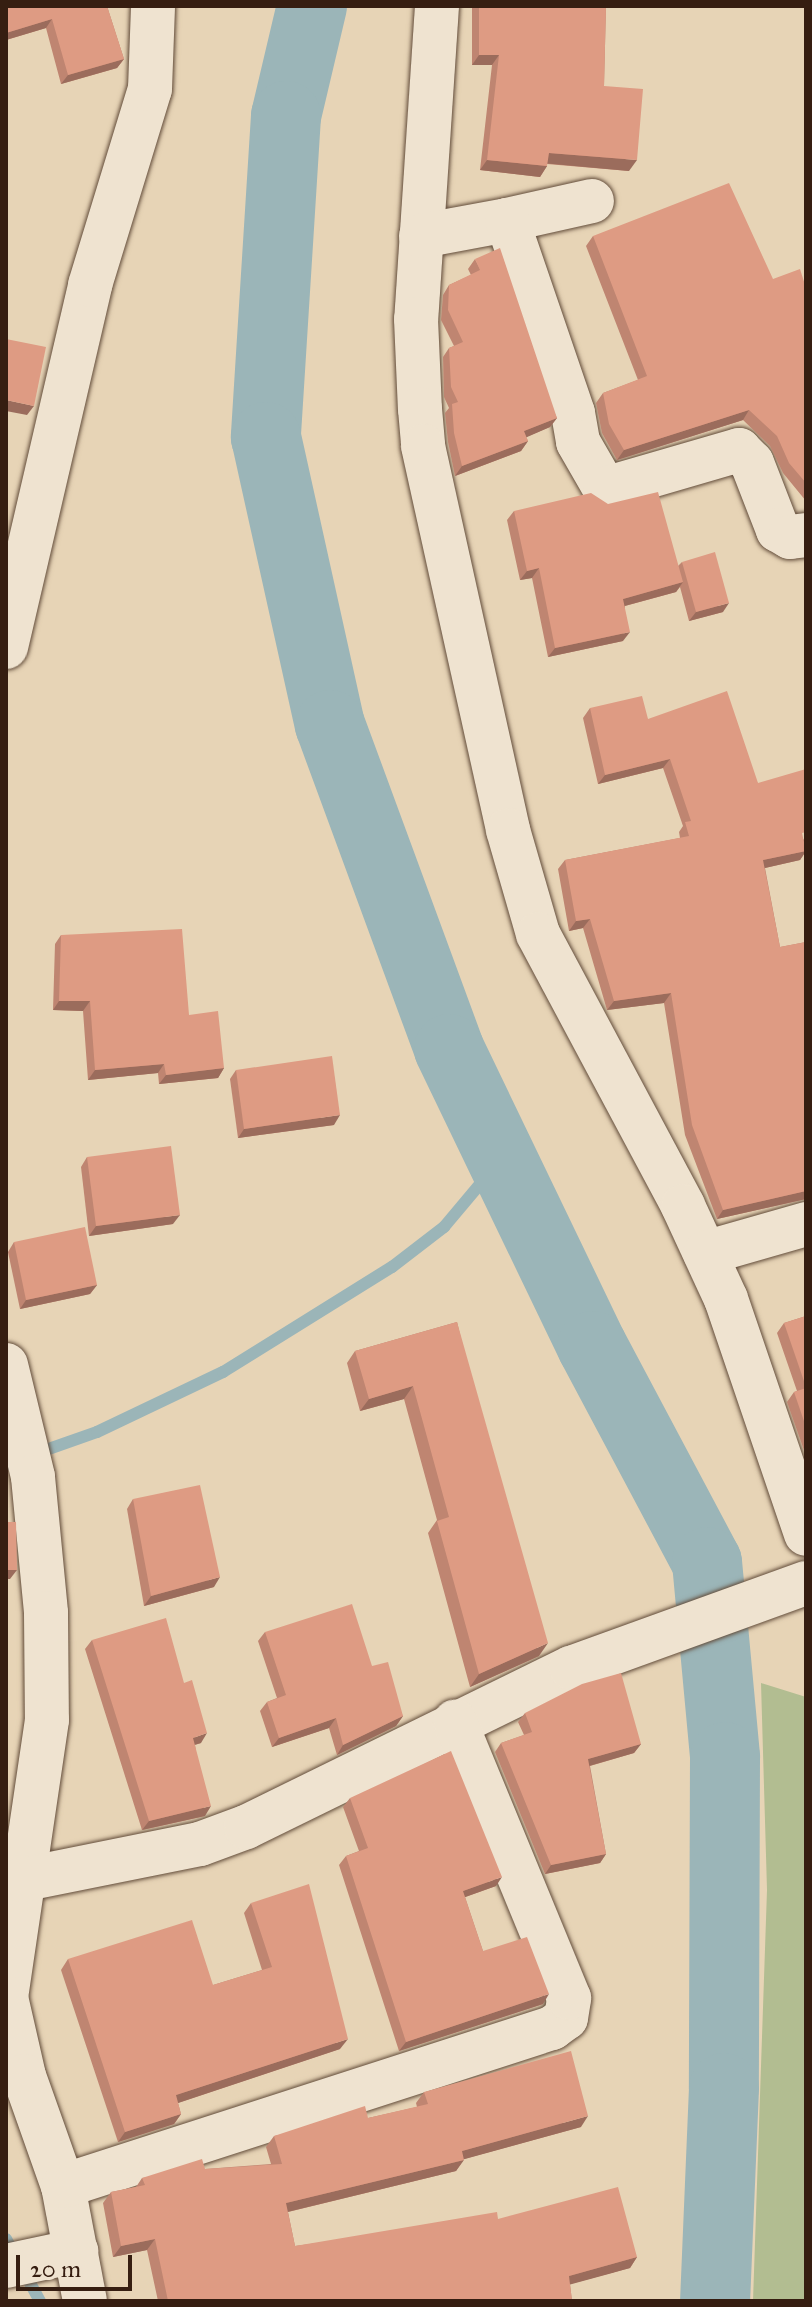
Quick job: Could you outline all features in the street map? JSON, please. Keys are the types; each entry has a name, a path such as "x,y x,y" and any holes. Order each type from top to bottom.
{"street":[{"path":"6,647 90,285 150,89 153,6"},
{"path":"437,6 416,319 423,446 508,830 538,934 726,1299 806,1534"},
{"path":"421,236 592,201"},
{"path":"507,220 564,384 578,442 602,485 610,490 637,484 693,460 739,450 752,463 778,530 790,537 806,535"},
{"path":"705,1253 806,1224"},
{"path":"6,1365 33,1477 46,1613 47,1720 38,1800 21,1880 6,1997 24,2076 63,2186 62,2253 85,2301"},
{"path":"21,1880 200,1844 260,1820 455,1722 571,1668 797,1588"},
{"path":"63,2186 552,2028 566,2018 569,1998 455,1722"},
{"path":"6,2266 62,2253"}],"green space":[{"path":"761,1683 806,1697 806,2301 753,2301 767,1890"}],"building":[{"path":"6,6 107,6 124,59 68,75 52,19 6,33"},
{"path":"479,6 606,6 604,86 643,89 637,160 549,153 547,166 487,160 499,55 479,55"},
{"path":"729,183 773,279 800,269 806,288 806,483 789,463 777,436 749,410 624,450 609,424 603,393 647,376 593,236"},
{"path":"500,248 557,418 524,431 528,441 462,466 454,433 452,404 458,402 451,387 449,348 463,342 448,310 449,285 480,270 475,259"},
{"path":"6,339 46,347 34,406 6,400"},
{"path":"658,492 683,582 623,599 630,632 555,648 539,568 527,571 514,511 591,493 608,504"},
{"path":"715,552 729,603 696,612 682,562"},
{"path":"727,691 758,783 806,769 806,832 802,833 806,851 763,860 780,947 806,942 806,1191 723,1210 692,1125 671,993 614,1001 590,919 576,921 565,860 689,836 685,822 691,821 670,759 605,775 590,708 642,696 648,719"},
{"path":"182,929 189,1015 218,1011 224,1068 166,1075 164,1064 95,1070 90,1001 59,1001 61,935"},
{"path":"332,1056 340,1115 244,1129 236,1070"},
{"path":"171,1146 180,1215 96,1226 87,1157"},
{"path":"85,1227 97,1285 26,1300 14,1242"},
{"path":"806,1316 806,1387 784,1323"},
{"path":"457,1322 548,1643 479,1674 437,1521 449,1517 413,1386 369,1399 355,1351"},
{"path":"806,1388 806,1427 794,1392"},
{"path":"200,1485 220,1577 151,1596 133,1499"},
{"path":"6,1522 16,1522 17,1570 6,1570"},
{"path":"352,1604 372,1666 388,1662 403,1716 343,1745 336,1718 279,1738 267,1702 286,1695 265,1632"},
{"path":"166,1618 184,1683 192,1680 207,1733 193,1738 211,1806 149,1821 92,1640"},
{"path":"621,1673 641,1744 588,1759 606,1854 551,1865 501,1743 532,1732 525,1713 582,1684"},
{"path":"451,1751 502,1877 463,1891 483,1951 527,1937 549,1994 406,2042 346,1856 368,1848 350,1798"},
{"path":"309,1884 348,2039 176,2095 181,2114 125,2132 68,1959 192,1920 213,1985 272,1967 251,1903"},
{"path":"571,2051 588,2116 462,2151 464,2160 286,2203 295,2246 497,2212 498,2219 618,2187 637,2257 569,2276 572,2301 168,2301 155,2239 121,2246 111,2192 145,2185 142,2178 202,2159 205,2169 282,2164 274,2136 365,2106 368,2118 428,2104 424,2092"}],"waterway":[{"path":"312,6 286,116 266,437 330,725 449,1049 592,1346 707,1562 725,1757 724,2088 715,2301"},
{"path":"6,1464 97,1432 223,1372 392,1267 444,1227 502,1158"},
{"path":"6,2239 40,2301"}]}
